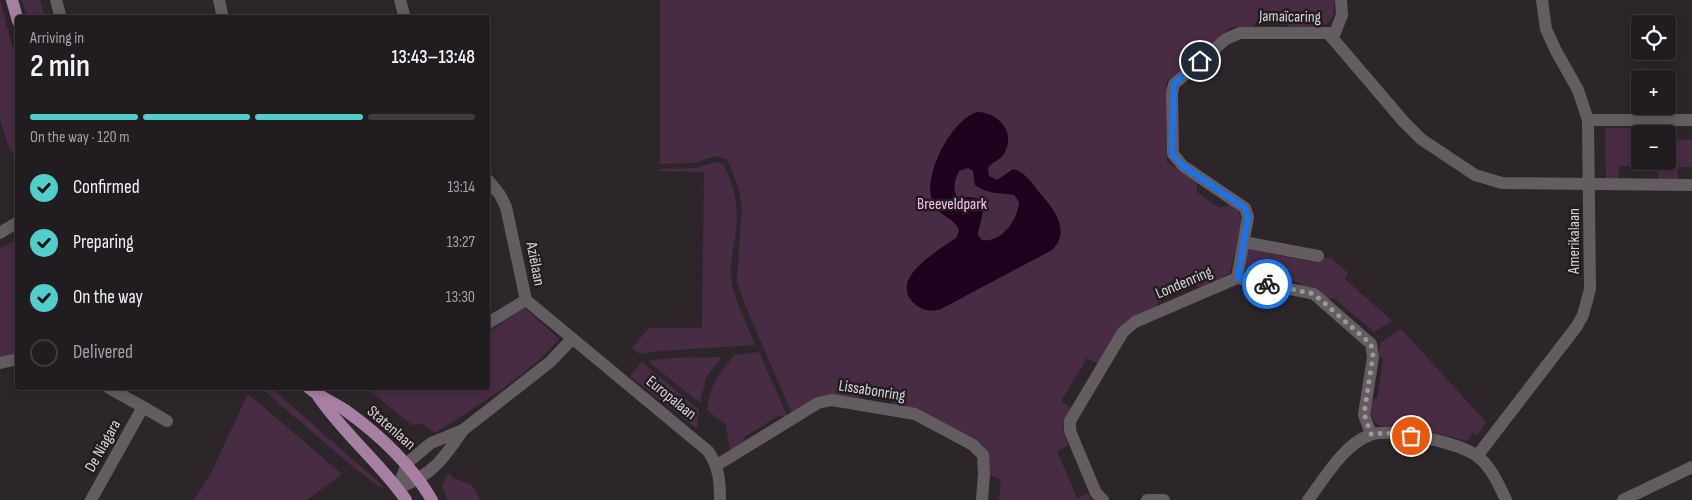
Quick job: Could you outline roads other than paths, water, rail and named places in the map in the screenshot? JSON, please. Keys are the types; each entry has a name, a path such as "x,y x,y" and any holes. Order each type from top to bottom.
{"main road":[{"path":"12,0 16,15"},
{"name":"Statenlaan","path":"313,391 344,410 384,441 408,463 432,500"},
{"name":"Statenlaan","path":"313,391 334,420 368,453 406,500"}],"street":[{"path":"56,0 60,15"},
{"path":"219,0 223,15"},
{"path":"400,0 404,15"},
{"path":"1333,38 1342,15 1341,0"},
{"name":"Amerikalaan","path":"1477,456 1583,315 1590,289 1588,120 1578,90 1546,29 1542,0"},
{"name":"Jamaïcaring","path":"1238,278 1248,217 1245,208 1183,166 1172,154 1174,84 1226,39 1240,33 1328,33 1404,122 1421,138 1475,175 1502,183 1692,185"},
{"path":"1588,120 1692,120"},
{"name":"Aziëlaan","path":"490,182 506,206 526,300 572,339"},
{"path":"0,233 15,224"},
{"path":"1244,242 1318,256"},
{"name":"Londenring","path":"1103,500 1096,493 1070,431 1070,421 1123,332 1135,322 1238,278 1314,294 1371,344 1373,356 1364,414 1371,434"},
{"path":"490,322 526,300"},
{"path":"398,488 408,463 432,443 463,430 550,362 572,339"},
{"name":"Europalaan","path":"572,339 708,451 717,465"},
{"path":"0,363 15,360"},
{"path":"113,390 167,420"},
{"name":"Lissabonring","path":"717,465 818,403 832,400 915,414 973,445 983,455 982,500"},
{"name":"De Niagara","path":"91,500 143,407"},
{"path":"398,488 420,480 444,459 463,430"},
{"path":"1308,500 1344,453 1371,434 1393,433 1446,443 1477,456 1493,473 1506,500"},
{"path":"717,465 720,482 720,500"},
{"path":"1623,500 1692,466"},
{"path":"1147,500 1164,500"}],"park label":[{"name":"Breeveldpark","path":"952,204"}]}
